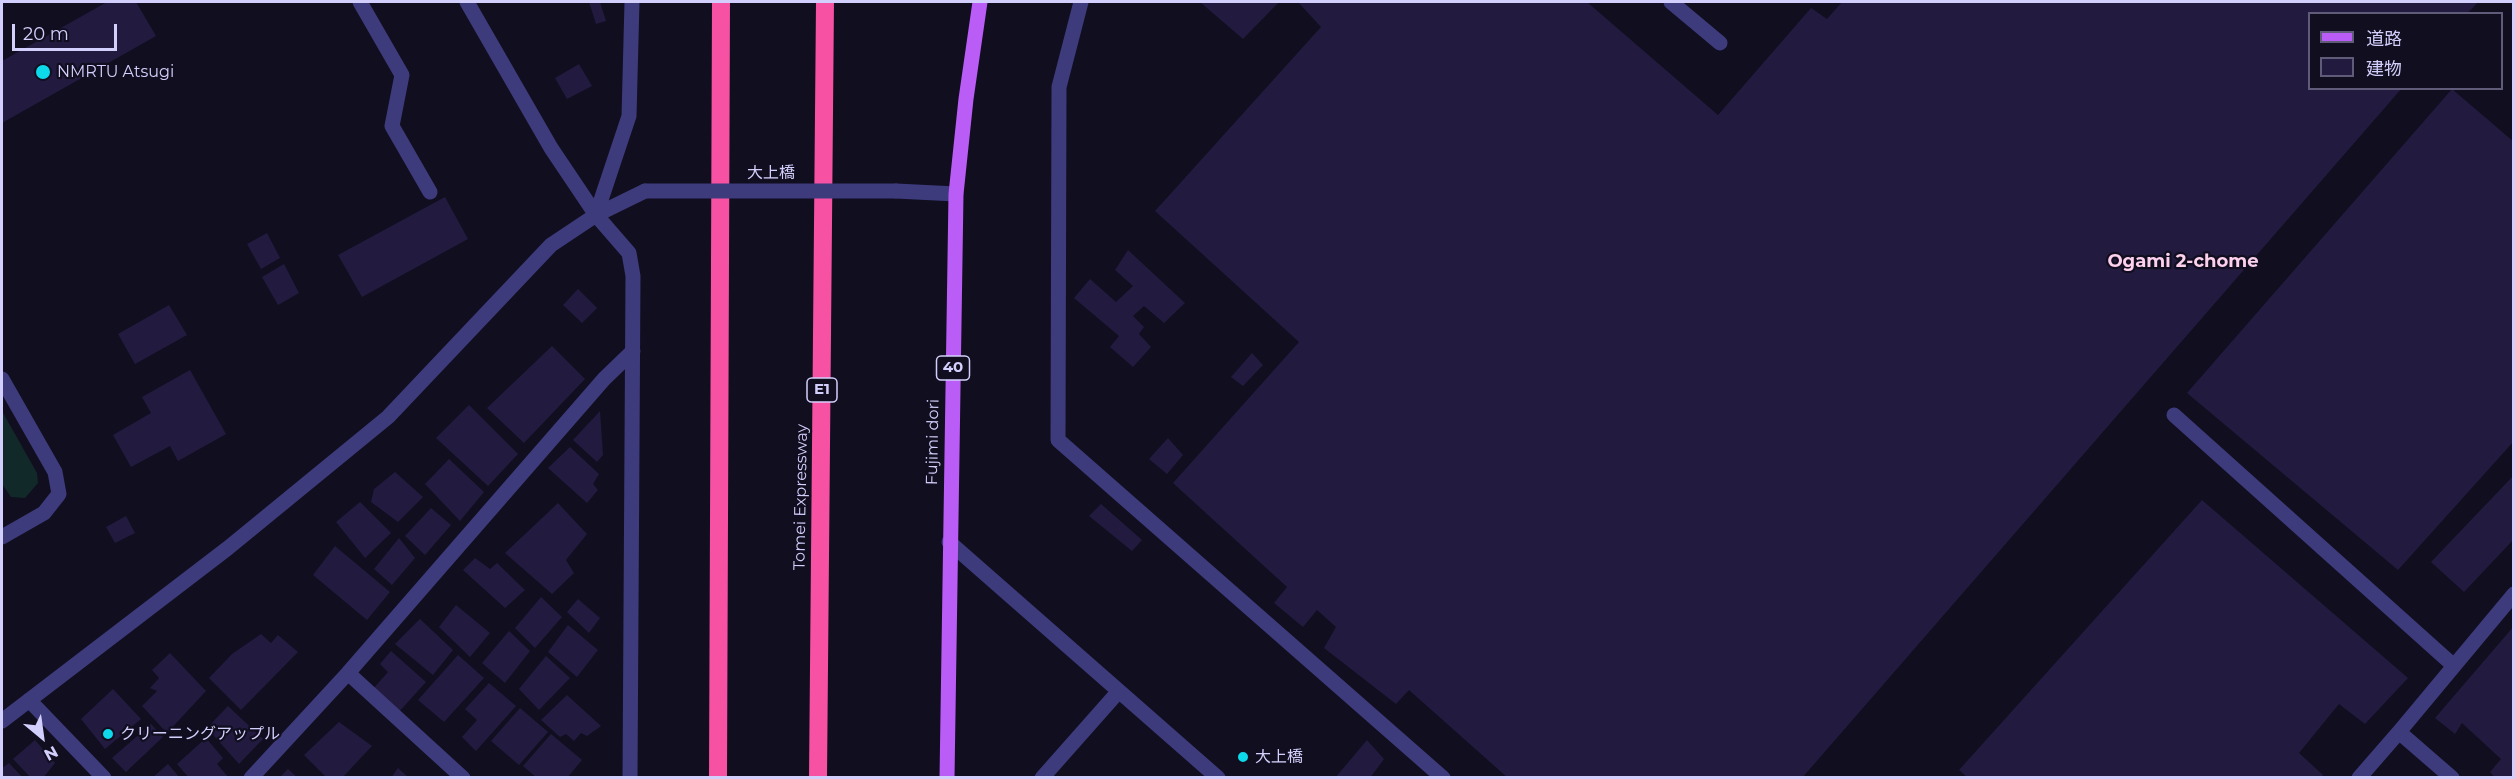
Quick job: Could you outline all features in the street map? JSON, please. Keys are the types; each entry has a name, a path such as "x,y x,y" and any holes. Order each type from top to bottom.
{"highway":[{"path":"718,777 722,2"},
{"name":"Tomei Expressway","path":"818,777 825,2"}],"main road":[{"name":"Fujimi dori","path":"947,777 956,194 966,99 980,2"}],"street":[{"path":"360,2 402,75 392,126 430,192"},
{"path":"467,2 551,148 596,215 629,253 633,276 630,777"},
{"path":"2,721 228,548 388,417 551,245 596,215 630,116 632,2"},
{"path":"1081,2 1059,87 1058,440 1443,777"},
{"path":"1671,2 1720,43"},
{"name":"大上橋","path":"596,215 645,190 896,191 956,194"},
{"path":"251,777 348,673 604,378 633,351"},
{"path":"2,379 55,472 59,494 44,513 2,537"},
{"path":"2174,415 2454,666"},
{"path":"949,542 1218,777"},
{"path":"2359,777 2514,594"},
{"path":"348,673 463,777"},
{"path":"1042,777 1119,691"},
{"path":"29,700 104,777"},
{"path":"2399,732 2452,777"}],"green space":[{"path":"2,411 37,473 38,483 25,498 11,497 2,484"}],"building":[{"path":"107,2 136,2 156,36 2,123 2,61"},
{"path":"589,2 600,2 606,21 596,24"},
{"path":"1200,2 1279,2 1243,39"},
{"path":"1298,2 1587,2 1718,115 1811,8 1827,19 1842,2 2478,2 2469,12 2308,12 2308,90 2400,90 1802,778 1508,778 1409,690 1396,704 1324,648 1336,627 1317,610 1303,627 1274,603 1287,587 1173,483 1299,342 1155,211 1321,27"},
{"path":"579,64 592,86 567,99 555,78"},
{"path":"2451,90 2514,142 2514,441 2398,570 2187,393"},
{"path":"445,197 468,239 362,297 338,255"},
{"path":"267,233 280,258 261,269 247,244"},
{"path":"1128,250 1185,303 1164,323 1144,306 1133,316 1144,327 1139,334 1151,347 1133,367 1110,347 1119,336 1074,298 1090,279 1116,302 1133,286 1115,270"},
{"path":"284,264 299,293 278,305 262,277"},
{"path":"578,289 597,308 582,323 563,305"},
{"path":"169,305 187,335 135,364 118,334"},
{"path":"552,346 585,379 524,443 487,408"},
{"path":"1252,353 1263,365 1243,386 1231,377"},
{"path":"190,370 226,434 178,461 170,446 131,467 113,435 151,413 142,397"},
{"path":"469,405 518,454 488,486 436,438"},
{"path":"600,411 603,455 597,462 573,440"},
{"path":"1168,438 1183,455 1167,474 1149,459"},
{"path":"570,447 599,474 593,484 598,490 587,503 548,468"},
{"path":"449,459 484,492 460,521 425,484"},
{"path":"395,472 423,497 398,522 371,502 374,489"},
{"path":"2514,475 2514,539 2464,592 2431,562"},
{"path":"2202,500 2408,678 2365,724 2339,704 2299,753 2323,775 2320,778 1968,778 1959,770"},
{"path":"360,502 391,533 365,558 336,522"},
{"path":"558,503 587,534 566,560 574,573 552,594 505,553"},
{"path":"1101,504 1142,540 1132,551 1089,516"},
{"path":"431,508 451,525 425,555 405,536"},
{"path":"126,516 135,533 115,543 106,527"},
{"path":"399,538 415,558 392,585 374,569"},
{"path":"335,546 390,592 367,620 313,575"},
{"path":"475,558 490,569 497,563 525,590 505,608 463,570"},
{"path":"541,597 562,617 535,648 515,628"},
{"path":"578,599 600,618 589,633 567,612"},
{"path":"456,605 490,633 470,657 439,627"},
{"path":"420,619 453,650 433,675 395,644"},
{"path":"568,625 598,650 577,677 548,652"},
{"path":"2514,626 2514,778 2495,778 2490,772 2501,759 2462,723 2455,734 2435,718"},
{"path":"509,631 530,651 505,683 482,663"},
{"path":"261,634 271,643 278,635 298,652 241,710 209,678 232,654"},
{"path":"391,651 426,682 398,713 372,690 388,672 380,664"},
{"path":"170,653 206,691 167,733 142,706 157,691 150,688 159,678 152,670"},
{"path":"458,655 484,678 444,722 418,700"},
{"path":"546,656 570,678 539,710 519,689"},
{"path":"489,683 516,706 476,751 462,737 477,720 465,709"},
{"name":"クリーニングアップル","path":"113,689 141,719 105,749 81,719"},
{"path":"567,695 601,726 587,736 581,733 574,741 566,734 560,737 541,720"},
{"path":"228,706 263,739 239,764 207,728"},
{"path":"520,708 548,732 519,765 491,741"},
{"path":"339,722 372,746 342,778 327,778 304,755"},
{"path":"151,724 163,737 126,772 112,758"},
{"path":"551,734 582,760 567,778 537,778 523,766"},
{"path":"206,738 223,758 217,764 229,778 189,778 177,764"},
{"path":"35,740 55,763 43,778 31,778 13,759"},
{"path":"1367,740 1384,759 1370,778 1335,778"},
{"path":"9,763 23,778 2,778 2,768"},
{"path":"168,764 180,778 152,778"},
{"path":"398,768 409,778 391,778"},
{"path":"288,769 298,778 279,778"}],"place":[{"name":"NMRTU Atsugi","path":"43,72"},
{"name":"クリーニングアップル","path":"108,734"},
{"name":"大上橋","path":"1243,757"}],"district":[{"name":"Ogami 2-chome","path":"2183,262"}]}
